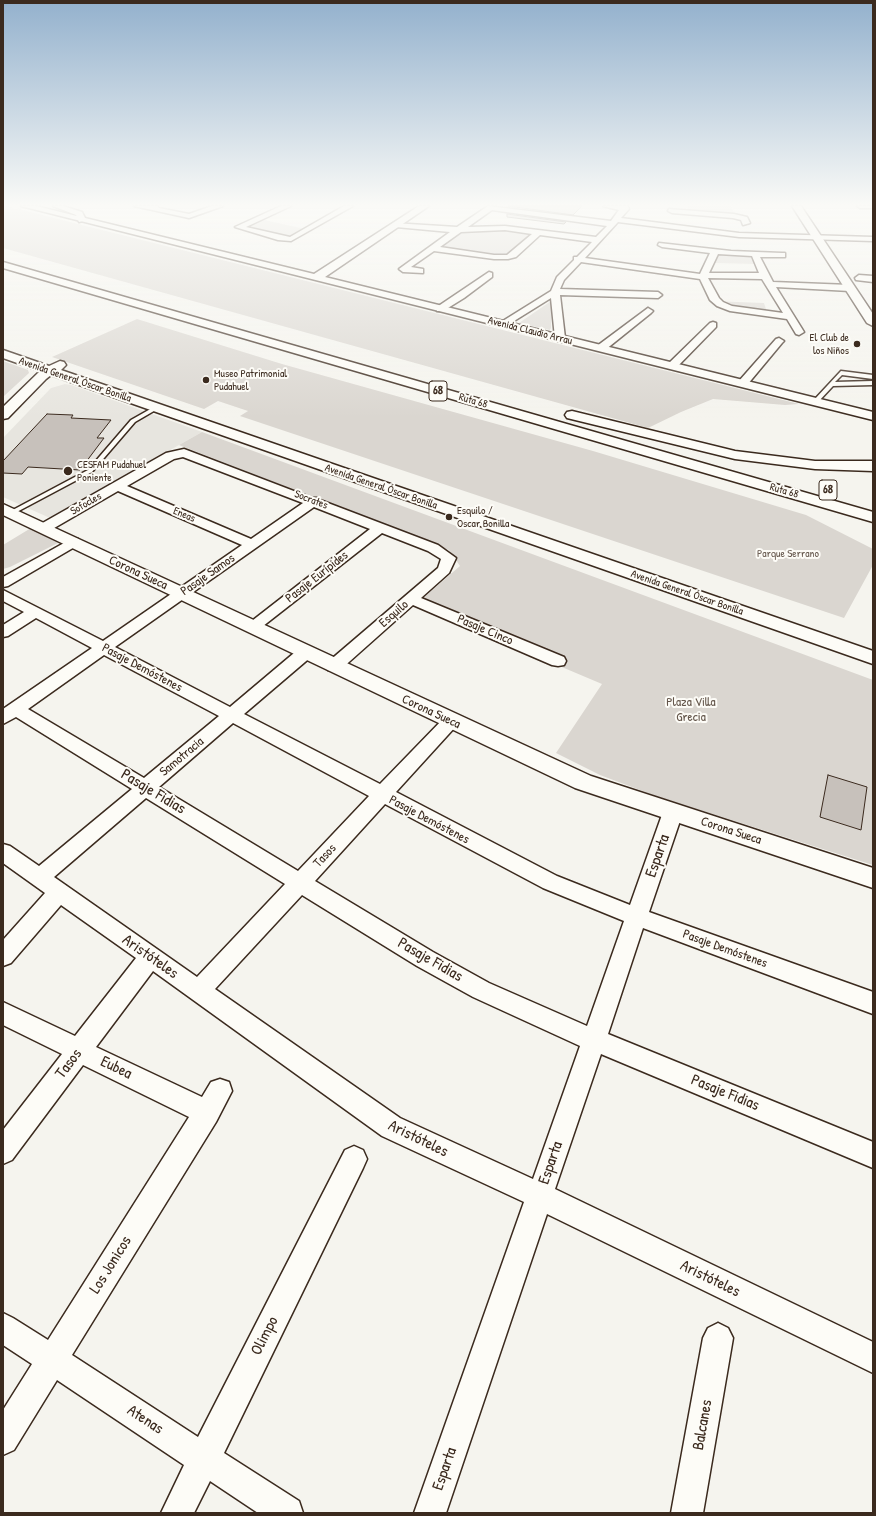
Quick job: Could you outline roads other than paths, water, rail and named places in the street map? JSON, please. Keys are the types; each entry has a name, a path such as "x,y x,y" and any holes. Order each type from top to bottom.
{"main road":[{"name":"Ruta 68","path":"44,277 873,517"},
{"name":"Ruta 68","path":"76,277 873,503"},
{"name":"Avenida Claudio Arrau","path":"311,277 873,416"},
{"path":"842,277 873,323"},
{"path":"858,277 864,285"},
{"name":"Avenida General Óscar Bonilla","path":"3,345 156,408 873,658"},
{"name":"Avenida General Óscar Bonilla","path":"3,354 54,367 873,645"},
{"path":"3,415 54,367"},
{"path":"543,409 734,455 772,461 815,465 873,466"},
{"name":"Corona Sueca","path":"7,511 583,782 873,878"}],"street":[{"path":"440,309 462,296 487,277"},
{"path":"560,338 555,292 562,277"},
{"path":"704,277 715,300 720,304 730,308 789,317"},
{"path":"716,277 768,280 810,286 849,287 864,285 873,279"},
{"path":"766,277 799,332"},
{"path":"503,324 555,292 658,295"},
{"path":"601,348 648,311"},
{"path":"672,366 712,325"},
{"path":"742,383 779,341"},
{"name":"Socrates","path":"170,456 180,453 189,454 381,527 433,548 449,558"},
{"name":"Sofocles","path":"44,528 170,456"},
{"name":"Eneas","path":"116,486 252,544"},
{"name":"Pasaje Samos","path":"9,714 314,502"},
{"name":"Pasaje Eurípides","path":"253,627 381,527"},
{"path":"3,583 73,542"},
{"name":"Esquilo","path":"334,666 444,570 449,558"},
{"name":"Pasaje Demóstenes","path":"3,595 522,869 578,894 873,1003"},
{"name":"Pasaje Cinco","path":"411,599 558,661"},
{"path":"3,632 35,612"},
{"name":"Samotracia","path":"39,878 306,652"},
{"name":"Pasaje Fidias","path":"9,714 146,788 425,959 482,990 594,1039 873,1155"},
{"name":"Tasos","path":"199,991 451,721"},
{"name":"Esparta","path":"430,1513 673,812"},
{"name":"Aristóteles","path":"3,852 391,1127 540,1196 873,1358"},
{"path":"3,956 59,892"},
{"name":"Tasos","path":"3,1151 150,957"},
{"name":"Eubea","path":"3,1013 79,1050 213,1102"},
{"name":"Los Jonicos","path":"3,1439 213,1102"},
{"name":"Olimpo","path":"177,1513 354,1158"},
{"name":"Atenas","path":"3,1328 287,1513"},
{"name":"Balcanes","path":"687,1513 718,1338"}],"lane":[{"path":"816,402 841,373 873,377"},
{"path":"831,384 873,383"},
{"path":"7,511 90,471 133,421 156,408"}],"place":[{"name":"El Club de los Niños","path":"857,344"},
{"name":"Museo Patrimonial Pudahuel","path":"206,380"},
{"name":"CESFAM Pudahuel Poniente","path":"68,471"},
{"name":"Esquilo / Oscar Bonilla","path":"449,517"}],"park label":[{"name":"Parque Serrano","path":"788,554"},
{"name":"Plaza Villa Grecia","path":"691,710"}]}
